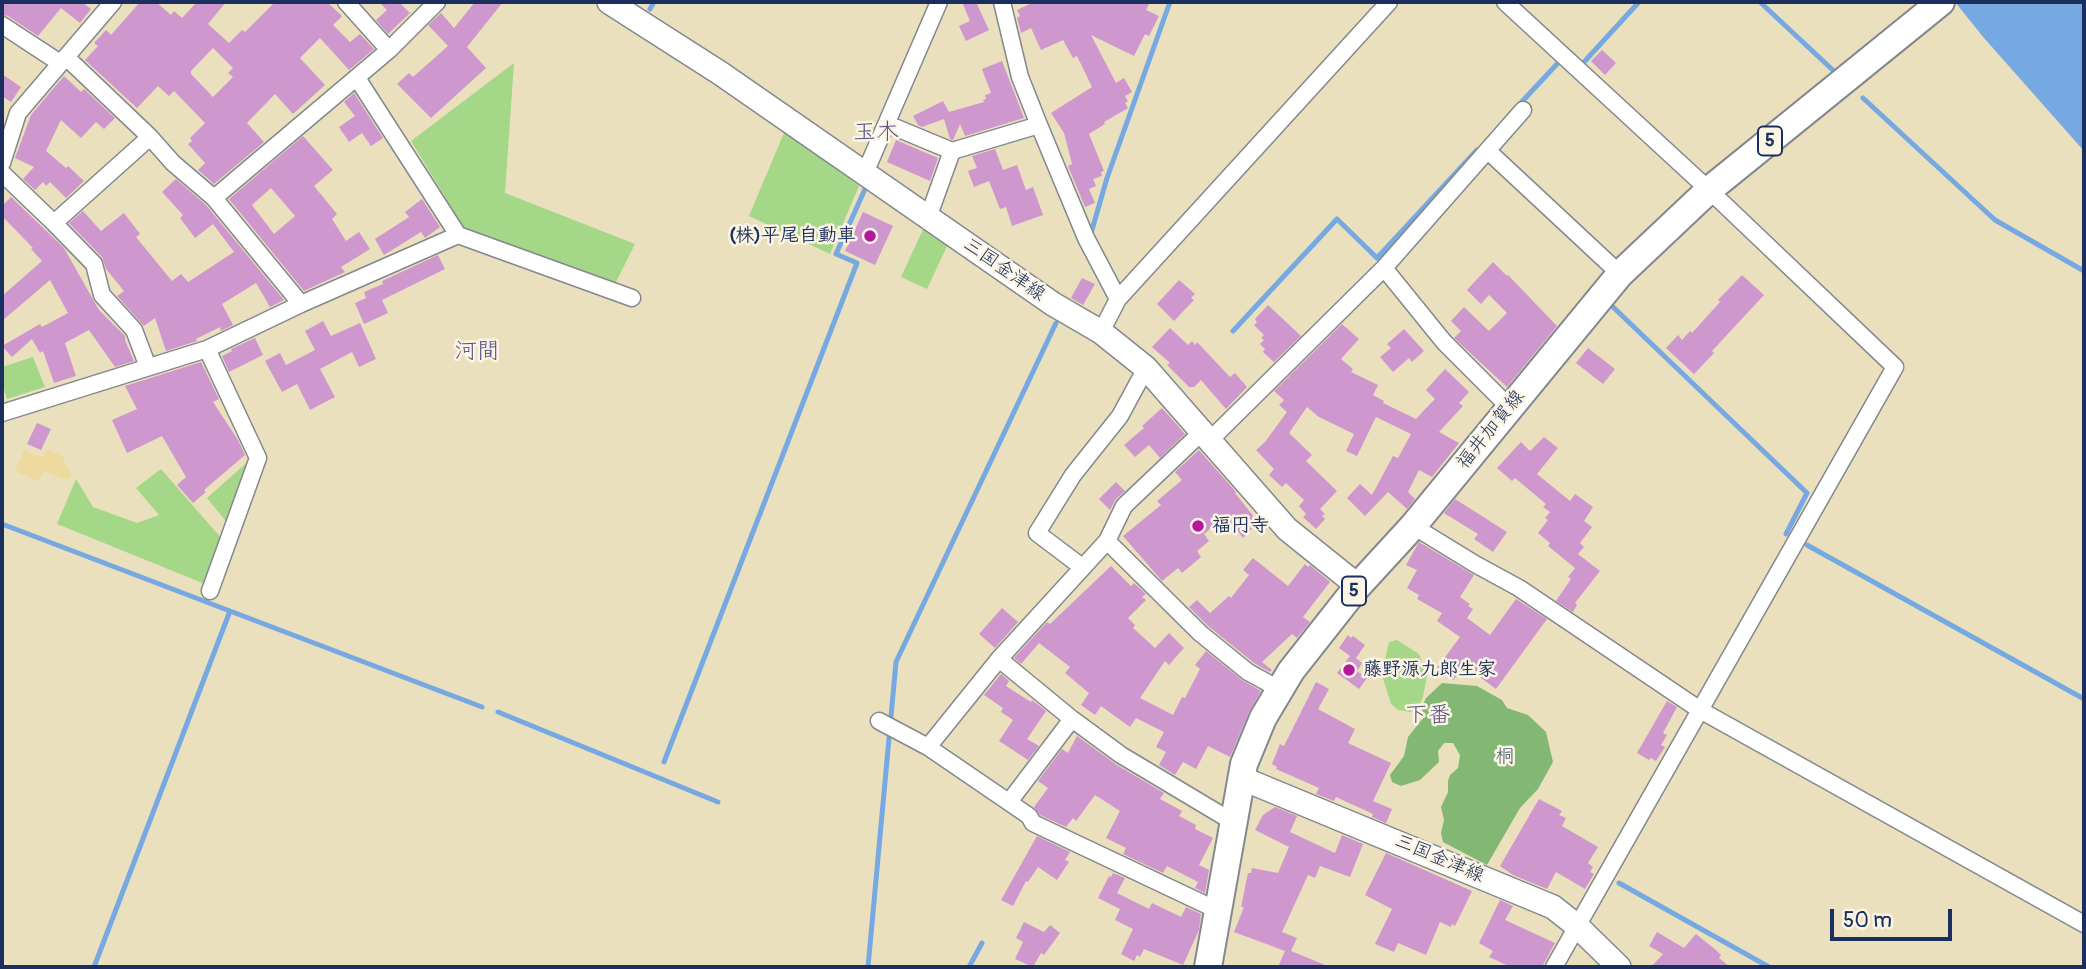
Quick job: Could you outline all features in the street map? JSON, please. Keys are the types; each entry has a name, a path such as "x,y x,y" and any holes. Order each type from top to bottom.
{"main road":[{"name":"三国金津線","path":"609,2 720,73 1053,304 1101,332 1146,368 1287,529 1359,586"},
{"name":"福井加賀線","path":"1208,967 1241,778 1250,747 1291,671 1620,274 1709,190 1934,8"},
{"name":"三国金津線","path":"1241,778 1553,907 1619,967"}],"street":[{"path":"2,163 18,113 113,2"},
{"path":"346,2 389,50"},
{"path":"214,198 389,50 437,2"},
{"path":"865,173 939,2"},
{"path":"1101,332 1118,299 1389,2"},
{"path":"1505,2 1709,190 1895,367 1554,967"},
{"path":"1007,4 1020,77 1038,125 1086,238 1118,299"},
{"path":"2,25 63,60 150,137 173,163 214,198 301,304"},
{"path":"357,78 457,235 632,298"},
{"path":"928,747 999,659 1107,541 1124,506 1206,435 1384,268 1524,110"},
{"path":"887,124 952,151 1038,125"},
{"path":"54,223 150,137"},
{"path":"928,218 952,151"},
{"path":"1488,151 1620,274"},
{"path":"2,173 94,264 102,295 134,330 148,368"},
{"path":"2,413 207,349 457,235"},
{"path":"1384,268 1444,342 1510,408"},
{"path":"207,349 258,458 209,591"},
{"path":"1082,567 1037,533 1073,475 1120,416 1146,368"},
{"path":"1413,526 1519,587 1700,710 2084,924"},
{"path":"1107,541 1200,633 1248,672 1279,689"},
{"path":"999,659 1121,755 1233,822"},
{"path":"1009,802 1072,719"},
{"path":"879,721 928,747 1029,816 1033,823 1219,911"}],"green space":[{"path":"514,63 505,193 635,244 615,284 464,228 411,141"},
{"path":"786,128 859,186 830,254 749,216"},
{"path":"926,223 948,244 927,289 901,277"},
{"path":"33,357 45,387 7,399 2,383 2,367"},
{"path":"253,457 228,524 207,498"},
{"path":"161,469 222,539 205,584 57,524 76,479 93,507 137,523 159,515 136,488"},
{"path":"1397,640 1419,654 1427,676 1418,708 1410,712 1398,710 1391,704 1380,669 1389,642"},
{"name":"桐","path":"1442,683 1477,686 1502,700 1507,708 1528,715 1546,732 1553,762 1538,789 1520,808 1487,865 1443,842 1441,833 1444,820 1441,807 1448,792 1450,775 1458,768 1460,755 1453,743 1444,743 1438,751 1439,762 1420,780 1401,786 1392,782 1390,775 1404,756 1408,737 1423,718 1422,707 1426,698"}],"sand":[{"path":"46,449 62,456 72,477 65,479 44,471 39,481 15,471 24,450 43,458"}],"water":[{"path":"1955,2 2084,2 2084,151 1984,38"}],"building":[{"path":"2,2 82,2 91,9 80,23 61,8 38,36 8,16 2,15"},
{"path":"140,2 156,2 171,15 174,11 182,18 197,2 226,2 208,24 229,43 242,30 245,32 275,2 327,2 342,16 333,25 350,42 360,34 374,49 349,70 320,38 300,58 325,85 293,114 275,94 247,123 264,142 214,184 198,170 205,163 188,144 192,141 190,138 205,123 174,91 169,96 158,86 137,108 85,60 98,46 94,43 106,30 111,35","holes":["213,48 233,68 228,73 233,77 213,97 191,74"]},
{"path":"379,2 399,2 410,13 388,34 376,20 387,10"},
{"path":"475,2 503,2 467,47 486,68 431,118 397,84 409,73 413,77 448,46 428,25 441,13 454,28"},
{"path":"962,2 976,2 989,30 966,41 959,26 970,21"},
{"path":"1034,2 1150,2 1146,10 1159,16 1149,36 1145,34 1134,56 1091,35 1116,83 1124,78 1132,92 1125,96 1128,108 1089,134 1104,171 1101,172 1102,176 1093,179 1096,186 1089,189 1095,203 1085,207 1068,166 1072,164 1064,133 1051,113 1092,87 1077,56 1073,58 1063,40 1041,50 1031,28 1021,33 1017,10"},
{"path":"1602,50 1616,63 1605,75 1591,61"},
{"path":"1002,61 1024,118 965,136 960,124 953,140 950,139 944,119 922,127 918,125 913,116 943,101 949,112 984,102 985,95 991,93 982,69"},
{"path":"2,74 21,87 11,102 2,96"},
{"path":"64,76 81,92 84,89 115,118 104,129 96,122 81,138 61,120 46,151 84,181 66,198 50,182 46,186 43,182 35,190 23,179 34,167 15,158 31,115"},
{"path":"354,93 383,138 371,146 362,133 349,142 339,127 355,116 344,102"},
{"path":"303,136 333,170 314,186 337,214 332,219 346,241 359,232 370,249 341,267 345,272 304,291 229,199","holes":["271,188 295,216 274,234 252,205"]},
{"path":"896,140 938,158 930,181 887,162"},
{"path":"995,149 1003,170 1017,165 1026,190 1033,187 1043,215 1012,226 1006,207 1000,209 989,181 974,187 968,171 977,168 972,156"},
{"path":"176,179 206,205 284,300 270,307 256,283 222,304 233,325 221,331 220,327 196,339 197,341 166,351 155,318 144,326 117,296 124,291 106,269 102,257 69,223 83,211 101,231 124,213 140,234 136,237 172,281 181,274 188,282 234,252 213,224 195,238 180,218 183,215 162,192"},
{"path":"11,197 64,248 99,310 125,336 134,361 115,367 89,330 65,343 76,376 54,383 43,351 40,353 32,339 12,357 2,346 40,324 42,327 68,313 50,280 2,321 2,296 42,261 2,216 2,206"},
{"path":"422,199 440,227 425,238 421,232 384,255 375,239 409,217 405,212"},
{"name":"(株)平尾自動車","path":"863,212 893,226 875,265 845,251"},
{"path":"438,255 445,269 382,300 388,313 364,324 355,303 366,298 364,292"},
{"path":"1493,262 1557,326 1507,387 1454,338 1461,331 1451,321 1464,307 1489,331 1507,313 1489,295 1481,304 1467,290"},
{"path":"1742,275 1764,295 1694,374 1666,348 1678,335 1682,340 1690,331 1692,333"},
{"path":"1082,278 1095,284 1083,305 1071,298"},
{"path":"1179,280 1195,294 1191,298 1194,300 1174,321 1157,304"},
{"path":"1268,305 1301,336 1274,362 1263,352 1265,349 1260,344 1264,335 1254,325 1257,322 1255,319"},
{"path":"323,321 331,336 360,323 376,359 359,367 352,352 320,369 335,397 310,410 297,384 282,392 265,361 280,353 286,365 315,350 305,331"},
{"path":"1342,324 1359,339 1341,359 1353,369 1351,372 1378,385 1373,395 1384,401 1383,403 1416,419 1435,399 1426,390 1445,369 1469,392 1459,403 1463,406 1439,432 1459,443 1432,477 1419,470 1408,492 1415,499 1407,509 1388,492 1365,516 1347,498 1360,484 1372,495 1393,456 1398,458 1411,434 1376,417 1357,456 1346,451 1354,434 1319,417 1307,407 1289,433 1312,455 1306,461 1337,491 1320,509 1325,514 1322,516 1325,519 1316,529 1303,517 1306,514 1299,506 1304,500 1286,483 1282,487 1269,475 1274,469 1256,450 1287,412 1279,405 1284,400 1274,391"},
{"path":"1170,328 1188,345 1192,341 1195,345 1197,342 1230,377 1235,373 1247,387 1226,409 1201,380 1194,387 1189,387 1167,365 1170,363 1152,347"},
{"path":"1404,329 1424,351 1412,362 1409,358 1393,372 1380,357 1391,348 1387,344"},
{"path":"255,338 263,355 229,372 222,356"},
{"path":"1588,348 1615,369 1603,384 1576,363"},
{"path":"201,362 219,399 213,402 245,455 193,503 177,485 186,477 162,436 127,453 112,420 137,409 125,386"},
{"path":"1162,408 1185,434 1160,458 1149,445 1135,457 1124,445"},
{"path":"37,423 51,429 41,450 27,444"},
{"path":"1544,437 1558,448 1537,474 1570,501 1575,494 1593,507 1584,521 1592,527 1580,543 1584,547 1578,554 1600,571 1575,603 1577,605 1573,612 1556,601 1575,568 1548,546 1550,543 1538,533 1548,520 1545,518 1550,512 1543,507 1546,504 1515,478 1512,481 1497,468 1521,442 1530,451"},
{"path":"1199,450 1258,522 1243,538 1223,519 1204,534 1209,541 1197,551 1201,557 1182,573 1178,568 1162,581 1123,536 1161,505 1157,501 1182,480 1175,472"},
{"path":"1116,482 1125,491 1116,499 1110,510 1099,499"},
{"path":"1455,499 1507,532 1493,552 1474,539 1478,534 1444,513"},
{"path":"1419,542 1474,575 1460,597 1473,609 1467,618 1490,635 1516,599 1547,619 1496,689 1465,666 1453,680 1437,668 1460,637 1437,621 1442,613 1417,599 1419,595 1407,588 1417,570 1406,565"},
{"path":"1253,558 1288,586 1305,564 1308,567 1310,565 1330,582 1303,617 1310,622 1297,638 1292,634 1262,662 1272,670 1270,672 1254,663 1189,607 1197,600 1210,613 1229,596 1231,598 1249,575 1243,570"},
{"path":"1111,566 1131,586 1134,583 1146,594 1142,597 1146,600 1128,618 1135,625 1133,628 1155,648 1169,633 1184,648 1169,665 1165,661 1140,698 1173,715 1200,669 1195,665 1206,651 1242,680 1261,691 1230,757 1208,746 1196,769 1183,762 1175,775 1159,765 1166,752 1156,747 1164,732 1136,718 1130,727 1101,706 1095,715 1081,705 1089,693 1065,673 1070,667 1039,643 1021,664 1014,658 1047,622 1050,624"},
{"path":"1002,608 1018,622 995,648 979,634"},
{"path":"1348,635 1365,645 1356,658 1362,663 1357,671 1367,678 1359,689 1337,673 1350,656 1339,648"},
{"path":"1001,674 1009,681 1006,686 1046,711 1027,739 1039,746 1028,760 999,741 1013,720 1001,712 1003,708 984,695"},
{"path":"1316,682 1329,689 1318,709 1355,729 1348,743 1391,763 1373,801 1392,809 1386,823 1336,797 1334,801 1316,794 1319,788 1276,769 1272,764 1280,744 1284,746"},
{"path":"1667,701 1677,707 1663,733 1667,735 1661,745 1665,747 1656,761 1651,758 1649,760 1637,753"},
{"path":"1077,736 1117,765 1164,793 1160,799 1182,811 1179,816 1196,825 1195,829 1213,838 1199,865 1209,870 1205,893 1195,888 1198,882 1167,866 1163,873 1123,854 1126,848 1106,838 1120,811 1095,795 1076,821 1073,818 1066,827 1040,815 1034,807 1048,788 1038,781 1062,749 1068,753"},
{"path":"1539,799 1562,811 1559,815 1566,818 1562,826 1598,847 1588,863 1593,867 1590,872 1594,874 1585,889 1556,872 1547,889 1513,875 1500,866"},
{"path":"1275,807 1297,816 1290,832 1335,853 1342,835 1363,844 1350,877 1320,866 1315,878 1308,875 1282,932 1297,938 1291,951 1330,967 1278,967 1285,951 1234,932 1244,907 1241,907 1248,873 1251,873 1252,868 1278,873 1289,847 1255,830 1263,815"},
{"path":"1037,836 1070,852 1065,860 1069,862 1057,880 1038,867 1028,882 1026,881 1013,906 1001,900"},
{"path":"1386,853 1472,891 1455,926 1440,922 1426,955 1398,943 1394,952 1375,944 1392,909 1365,895"},
{"path":"1113,873 1125,878 1117,893 1149,909 1152,903 1181,917 1186,907 1201,914 1199,930 1183,965 1144,949 1134,961 1121,954 1133,929 1115,920 1120,909 1098,898"},
{"path":"1500,900 1513,906 1505,920 1555,943 1542,967 1511,967 1489,957 1493,951 1479,943"},
{"path":"1024,922 1044,932 1050,925 1060,933 1044,955 1041,953 1033,967 1015,959 1023,942 1016,938"},
{"path":"1657,932 1684,948 1696,934 1716,950 1721,955 1719,958 1730,967 1651,967 1663,954 1649,946"}],"waterway":[{"path":"650,9 654,2"},
{"path":"1092,230 1107,178 1170,2"},
{"path":"1584,62 1639,2"},
{"path":"1760,2 1837,74"},
{"path":"1517,107 1557,64"},
{"path":"1863,98 1995,220 2084,271"},
{"path":"1233,331 1337,219 1377,258 1477,150"},
{"path":"664,762 857,263 836,254 865,189"},
{"path":"1612,306 1807,493 1786,534"},
{"path":"868,967 896,662 1056,323"},
{"path":"2,524 230,611 94,967"},
{"path":"1807,545 2084,699"},
{"path":"230,611 482,707"},
{"path":"498,712 718,802"},
{"path":"1619,883 1769,967"},
{"path":"969,967 982,943"}],"place":[{"name":"(株)平尾自動車","path":"870,236"},
{"name":"福円寺","path":"1198,526"},
{"name":"藤野源九郎生家","path":"1349,670"}],"district":[{"name":"玉木","path":"876,133"},
{"name":"河間","path":"477,352"},
{"name":"下番","path":"1428,716"}]}
